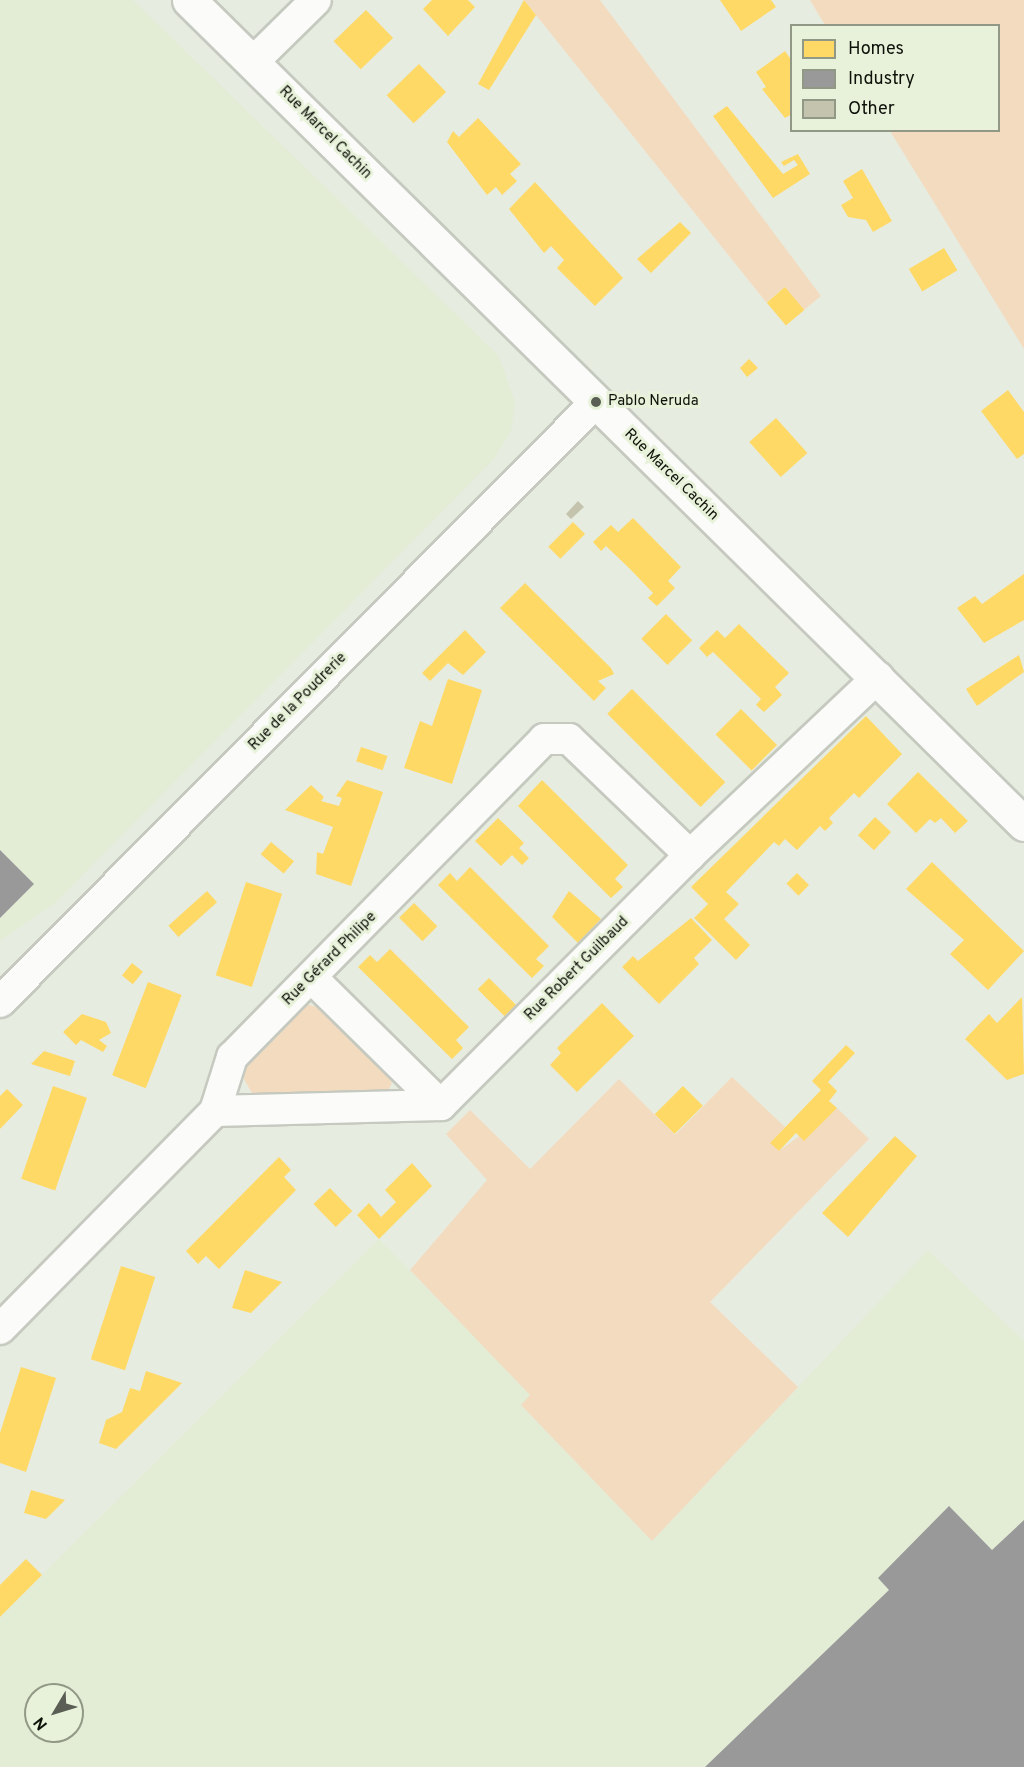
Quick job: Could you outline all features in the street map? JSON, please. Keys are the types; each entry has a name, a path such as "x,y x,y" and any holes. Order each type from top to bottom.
{"street":[{"name":"Rue Marcel Cachin","path":"189,0 878,677 1024,824"},
{"path":"253,62 316,0"},
{"name":"Rue de la Poudrerie","path":"0,1002 596,402"},
{"name":"Rue Robert Guilbaud","path":"441,1105 690,855 878,677"},
{"name":"Rue Gérard Philipe","path":"0,1329 215,1111 232,1057 549,737 569,739 690,855"},
{"path":"312,978 441,1105"},
{"path":"215,1111 441,1105"}],"shaded area":[{"path":"0,0 133,0 499,356 515,403 511,431 494,459 55,903 0,941"},
{"path":"524,0 600,0 821,296 804,310 785,287 766,302"},
{"path":"810,0 1024,0 1024,349 891,132 1000,132 1000,24 824,24"},
{"path":"306,1004 321,1008 387,1075 392,1083 388,1091 253,1095 241,1074 244,1063"},
{"path":"732,1077 785,1127 771,1142 779,1151 837,1108 869,1139 710,1302 798,1387 652,1541 521,1405 530,1395 410,1270 487,1180 446,1134 470,1110 530,1169 619,1079 675,1135"},
{"path":"379,1239 531,1395 522,1406 652,1541 928,1250 1024,1341 1024,1767 0,1767 0,1617"}],"building: Homes":[{"path":"432,0 468,0 475,7 448,36 423,9"},
{"path":"524,0 536,15 489,90 478,84"},
{"path":"720,0 771,0 776,7 741,31"},
{"path":"366,10 393,38 361,69 334,41"},
{"path":"785,51 790,58 790,115 785,118 762,89 766,87 756,72"},
{"path":"419,64 446,92 414,123 387,95"},
{"path":"727,106 783,174 798,165 794,160 784,166 781,162 798,154 810,174 773,198 713,116"},
{"path":"478,118 521,164 510,174 517,181 502,195 496,187 487,195 447,142 453,131 459,137"},
{"path":"862,169 892,221 873,232 866,220 848,217 841,205 853,198 843,181"},
{"path":"535,182 623,278 595,306 557,268 564,260 551,246 544,253 509,209"},
{"path":"680,222 691,233 651,273 637,259"},
{"path":"944,248 957,270 922,291 909,269"},
{"path":"785,287 804,310 786,325 767,302"},
{"path":"749,359 758,368 747,377 740,368"},
{"path":"1008,390 1024,412 1024,454 1017,459 981,411"},
{"path":"776,418 807,453 781,477 749,442"},
{"path":"633,518 681,567 668,581 675,588 657,606 648,598 653,593 630,569 606,546 601,551 593,542 611,525 618,532"},
{"path":"573,522 585,534 560,559 548,547"},
{"path":"1024,574 1024,620 984,643 957,608 975,596 982,604"},
{"path":"525,583 611,668 614,674 598,681 606,688 594,701 500,608"},
{"path":"666,614 692,640 667,665 641,639"},
{"path":"739,624 789,673 775,687 782,695 764,712 756,705 761,699 713,652 707,657 699,648 717,630 725,638"},
{"path":"465,630 486,652 463,675 448,663 430,681 422,673"},
{"path":"1019,655 1024,672 977,706 966,689"},
{"path":"448,679 482,690 452,784 404,768 420,721 432,726"},
{"path":"632,689 725,782 701,807 607,714"},
{"path":"741,709 777,745 752,771 716,734"},
{"path":"866,716 902,754 859,798 854,793 829,818 833,823 825,831 820,826 797,850 785,839 779,846 774,842 726,892 739,904 724,919 750,945 736,960 694,918 708,904 691,887"},
{"path":"361,747 387,756 383,770 356,761"},
{"path":"918,772 968,821 955,833 941,818 935,823 930,819 916,833 887,804"},
{"path":"347,780 383,792 351,886 316,874 317,852 323,854 333,827 285,810 311,785 324,797 321,801 339,806 342,798 336,796"},
{"path":"542,780 628,865 615,879 623,887 611,898 518,806"},
{"path":"875,817 891,832 874,850 858,835"},
{"path":"498,818 524,843 519,848 529,858 522,865 512,855 501,866 475,841"},
{"path":"271,842 294,861 284,874 261,854"},
{"path":"932,862 1024,951 988,990 950,954 964,940 906,889"},
{"path":"470,867 549,946 536,959 544,966 532,978 438,885 450,873 457,881"},
{"path":"797,873 809,885 798,896 786,884"},
{"path":"246,882 282,894 252,987 216,975"},
{"path":"207,891 217,902 178,937 168,926"},
{"path":"569,891 601,919 578,943 552,917"},
{"path":"414,903 437,926 422,941 399,918"},
{"path":"691,918 712,940 694,958 699,964 659,1004 622,967 633,956 638,961"},
{"path":"390,949 469,1027 456,1040 463,1048 452,1059 358,967 370,955 377,962"},
{"path":"132,963 143,972 133,984 122,975"},
{"path":"489,978 516,1005 505,1016 478,989"},
{"path":"148,982 182,995 146,1088 112,1075"},
{"path":"1022,997 1024,1074 1007,1080 965,1039 989,1014 997,1023"},
{"path":"602,1003 634,1036 577,1092 550,1065 561,1053 557,1048"},
{"path":"82,1014 106,1022 111,1033 99,1040 107,1046 103,1052 81,1040 76,1045 63,1032"},
{"path":"846,1045 855,1053 828,1082 837,1091 829,1101 837,1108 804,1141 796,1133 779,1151 770,1143 821,1090 812,1081"},
{"path":"44,1051 75,1061 70,1076 31,1064"},
{"path":"53,1086 87,1098 55,1190 21,1179"},
{"path":"683,1086 703,1106 675,1134 655,1114"},
{"path":"7,1089 23,1105 0,1129 0,1096"},
{"path":"895,1136 917,1156 848,1237 822,1213"},
{"path":"279,1157 291,1170 284,1177 296,1190 219,1269 206,1256 198,1264 186,1251"},
{"path":"412,1163 432,1186 379,1239 357,1215 369,1203 381,1217 396,1202 385,1190"},
{"path":"330,1188 352,1211 336,1227 313,1204"},
{"path":"121,1266 155,1277 125,1370 91,1359"},
{"path":"245,1270 282,1282 251,1313 232,1308"},
{"path":"21,1367 56,1378 26,1472 0,1463 0,1433"},
{"path":"146,1371 182,1383 116,1449 99,1443 106,1420 122,1412 130,1388 140,1391"},
{"path":"31,1490 65,1500 46,1519 24,1513"},
{"path":"26,1559 42,1575 0,1617 0,1585"}],"building: Industry":[{"path":"0,850 34,884 0,918"},
{"path":"949,1506 992,1550 1024,1520 1024,1767 705,1767 889,1590 878,1578"}],"building: Other":[{"path":"578,501 584,507 571,519 566,514"}],"place":[{"name":"Pablo Neruda","path":"596,402"}]}
